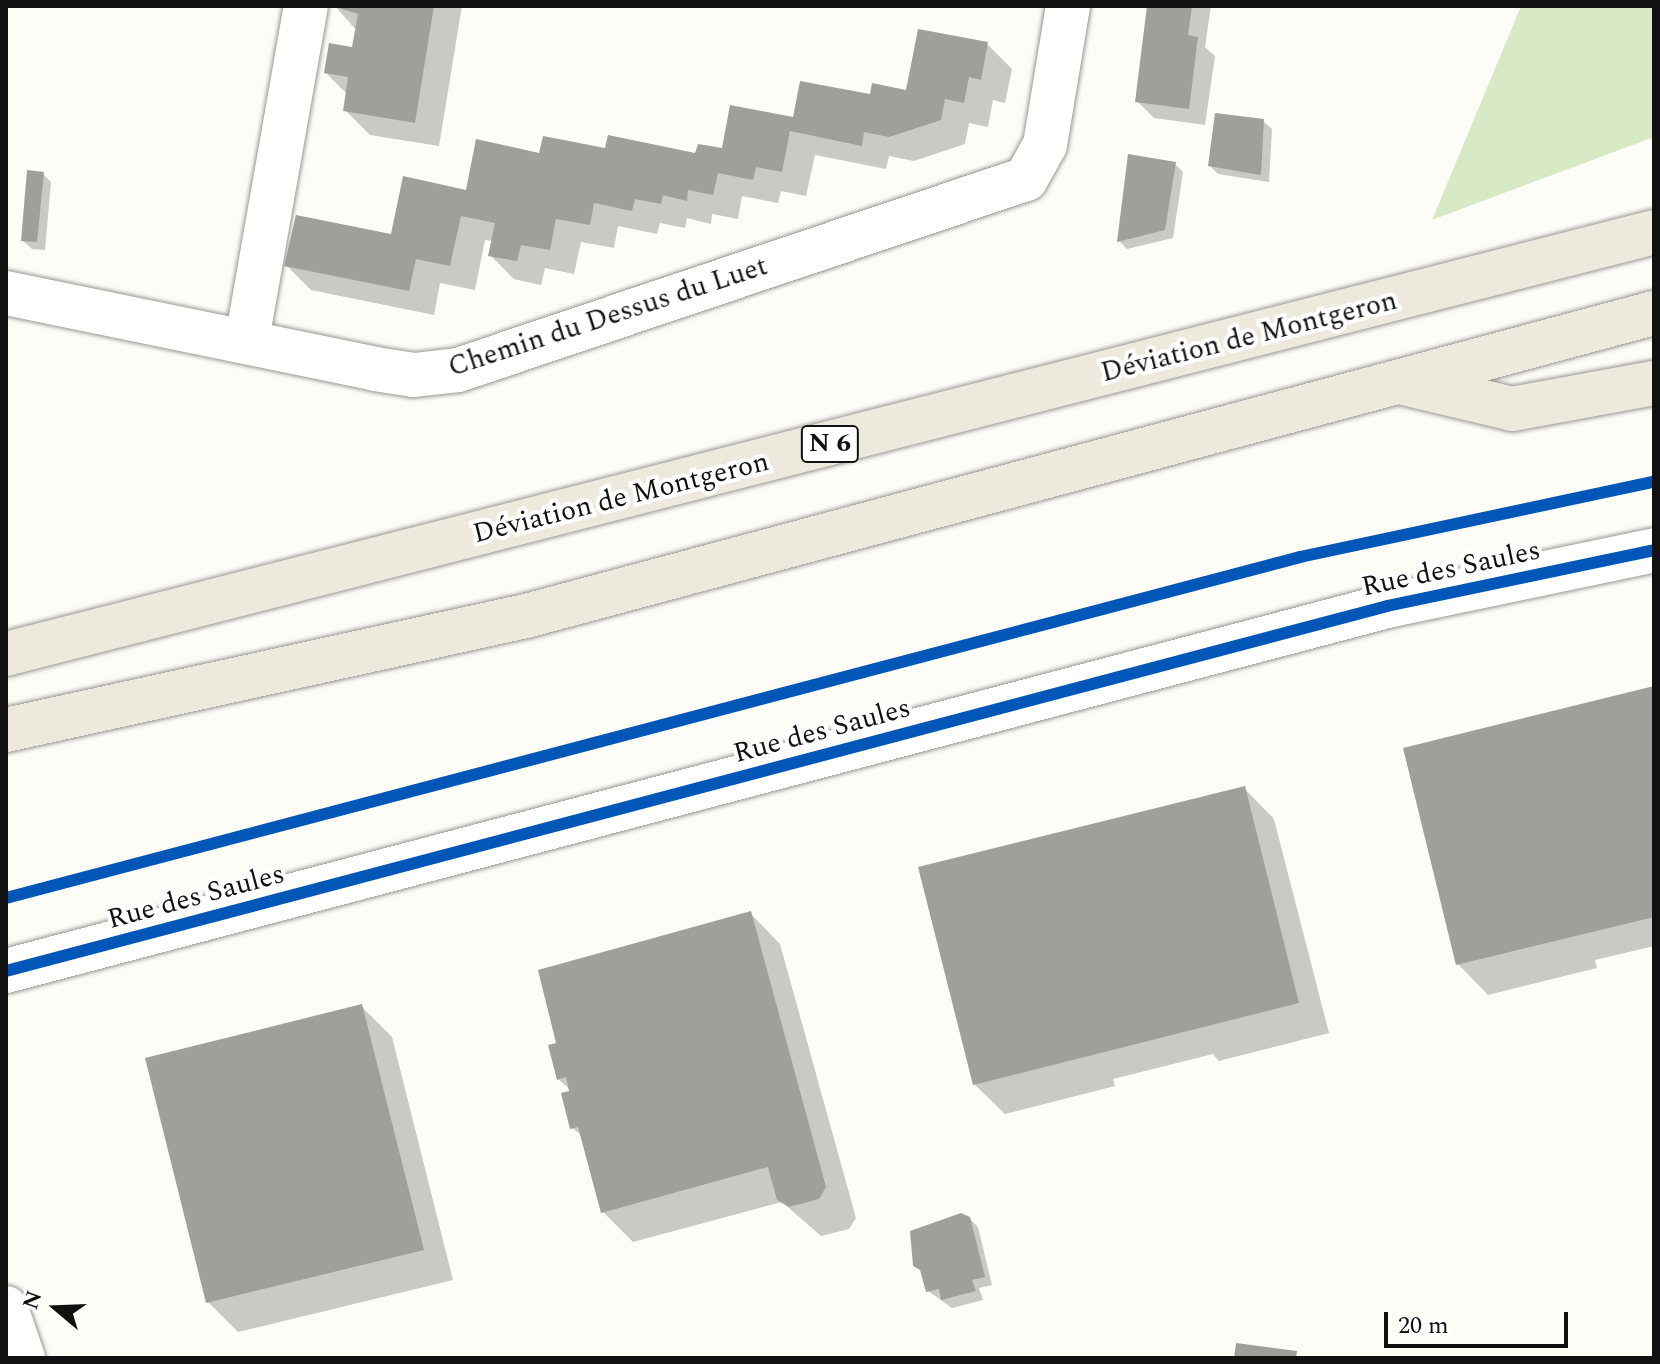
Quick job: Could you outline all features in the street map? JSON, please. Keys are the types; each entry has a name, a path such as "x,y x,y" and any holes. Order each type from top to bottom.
{"main road":[{"name":"Déviation de Montgeron","path":"6,654 1654,232"},
{"path":"6,730 526,616 1654,313"},
{"path":"1402,382 1512,409 1654,383"}],"street":[{"path":"247,340 306,6"},
{"name":"Chemin du Dessus du Luet","path":"6,293 414,375 458,370 1026,179 1045,145 1068,6"},
{"name":"Rue des Saules","path":"6,971 1387,606 1654,550"},
{"path":"6,1308 23,1358"}],"green space":[{"path":"1521,6 1654,6 1654,137 1432,220"}],"building":[{"path":"333,6 434,6 415,123 343,111 348,77 324,73 329,43 352,47 358,14"},
{"path":"1147,6 1192,6 1188,35 1198,37 1189,109 1135,102"},
{"path":"918,29 988,42 981,80 969,77 964,103 945,99 941,120 889,137 864,132 862,146 790,131 782,172 756,167 753,180 718,173 713,195 688,190 687,201 663,195 661,204 635,199 632,211 594,203 590,225 556,219 550,250 521,245 517,261 488,256 495,223 461,216 450,266 416,259 409,291 284,266 296,215 391,234 403,176 466,190 476,139 539,153 543,136 605,148 608,135 695,153 698,144 722,148 730,105 793,117 800,81 870,94 872,83 906,90"},
{"path":"1215,113 1264,119 1261,175 1208,166"},
{"path":"1128,154 1176,162 1165,230 1117,242"},
{"path":"27,170 44,172 37,242 21,241"},
{"path":"1654,686 1654,917 1456,965 1403,748"},
{"path":"1245,786 1299,1003 973,1085 918,867"},
{"path":"751,911 826,1187 819,1199 789,1207 777,1200 768,1167 601,1213 578,1127 570,1129 561,1093 569,1091 566,1077 557,1080 548,1045 556,1043 538,970"},
{"path":"362,1004 424,1250 206,1303 145,1058"},
{"path":"961,1213 970,1217 985,1277 972,1280 976,1291 941,1300 939,1289 926,1292 920,1270 913,1266 910,1231"},
{"path":"1236,1343 1297,1351 1296,1358 1234,1358"}],"cycle path":[{"path":"6,898 1300,557 1654,482"},
{"path":"6,971 1387,606 1654,550"}]}
